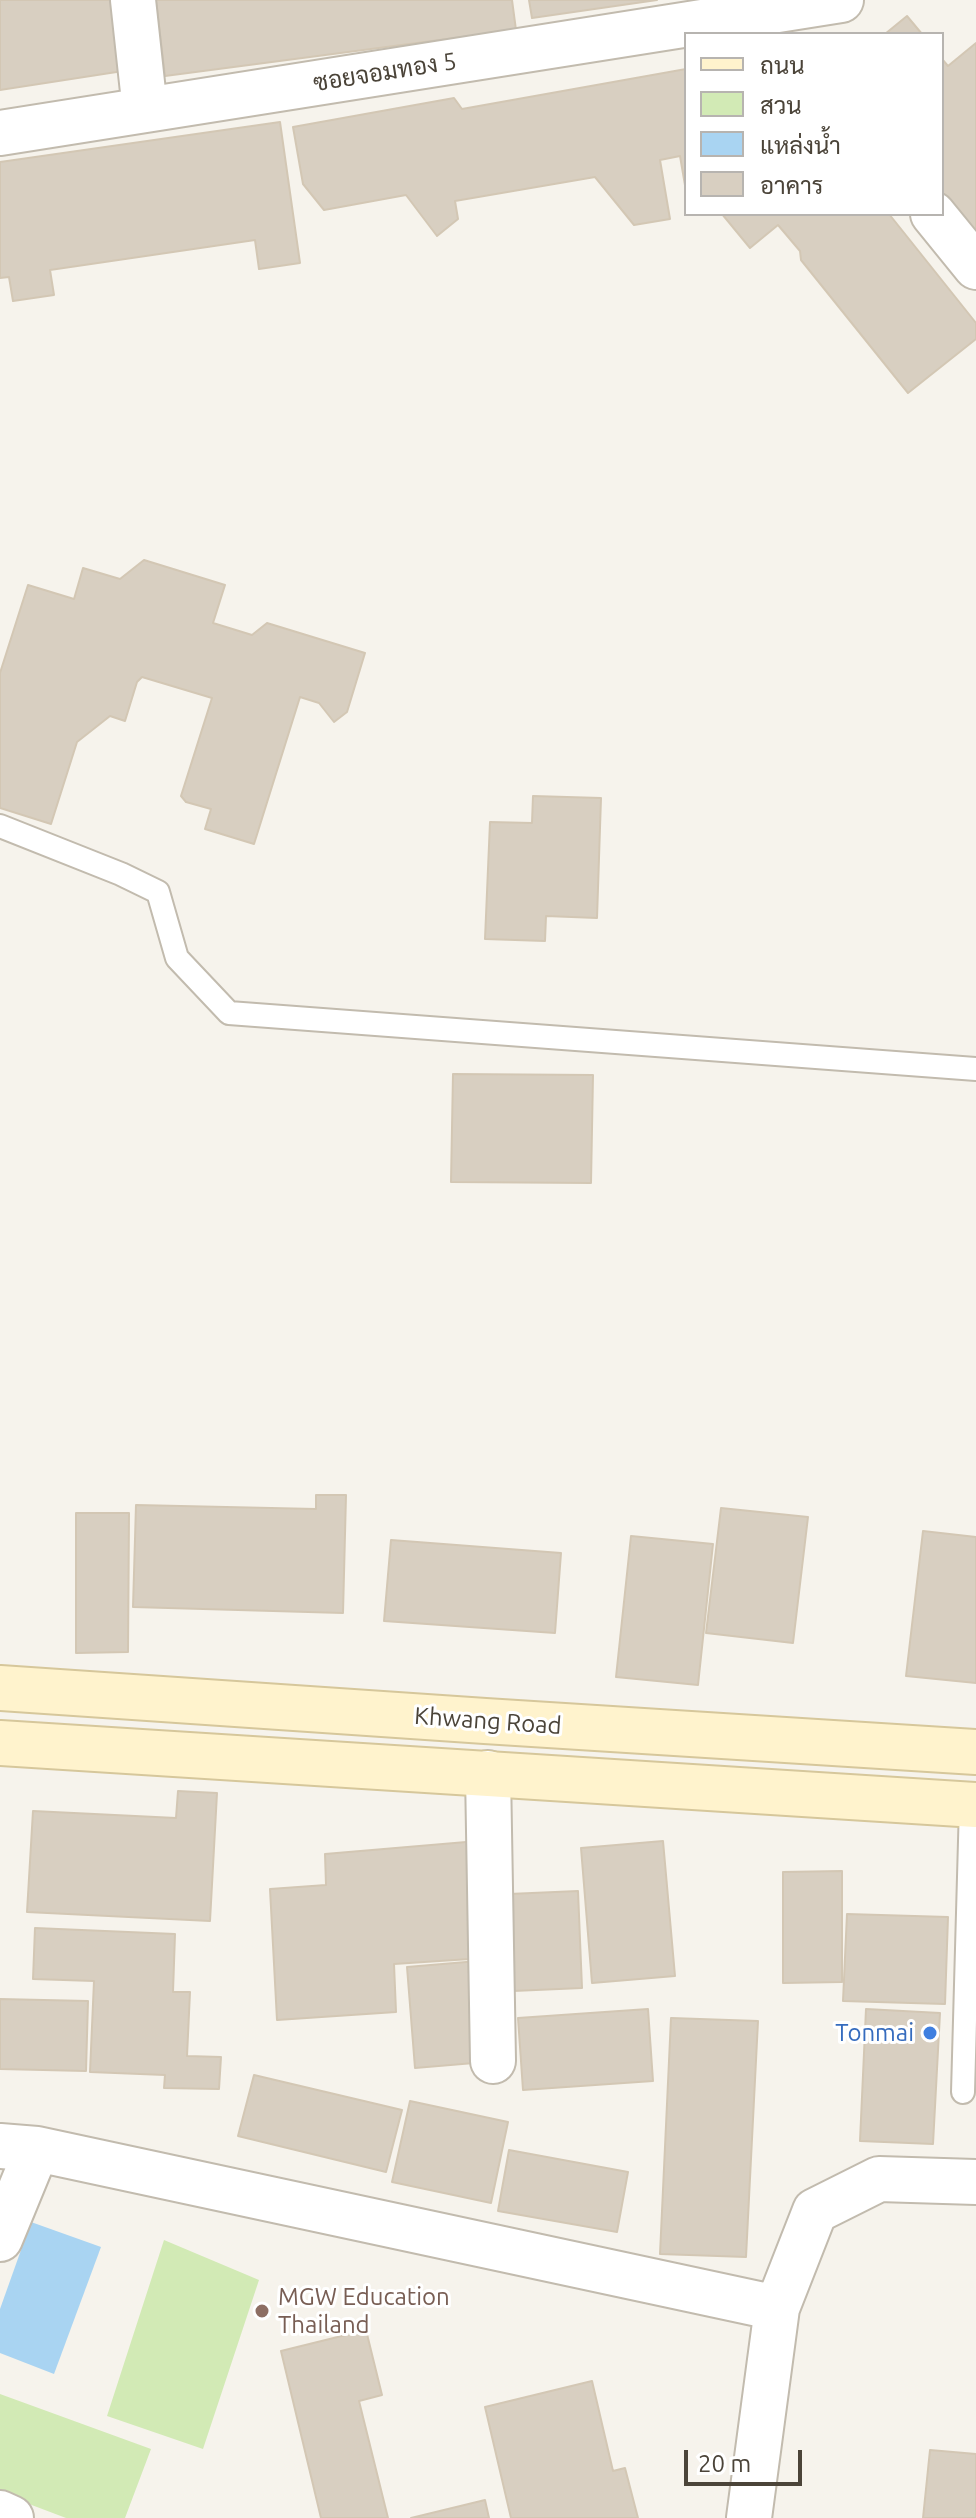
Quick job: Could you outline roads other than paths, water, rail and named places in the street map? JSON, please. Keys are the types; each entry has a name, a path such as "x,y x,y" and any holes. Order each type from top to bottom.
{"main road":[{"name":"Khwang Road","path":"2,1701 976,1752"},
{"path":"0,1743 974,1805"}],"street":[{"path":"133,0 145,110"},
{"name":"ซอยจอมทอง 5","path":"713,32 779,23 841,0"},
{"name":"ซอยจอมทอง 5","path":"0,133 145,110 684,36"},
{"path":"935,216 976,267"},
{"path":"488,1773 493,2061"},
{"path":"0,2239 19,2147 777,2308"},
{"path":"749,2518 777,2308 815,2211 879,2179 976,2182"},
{"path":"0,2513 11,2518"}],"lane":[{"path":"0,826 158,892 177,958 229,1013 976,1069"},
{"path":"963,2092 974,1805"}],"water":[{"path":"31,2222 101,2247 54,2374 0,2353 0,2309"}],"place":[{"name":"Tonmai","path":"930,2033"},
{"name":"MGW Education Thailand","path":"262,2311"}]}
